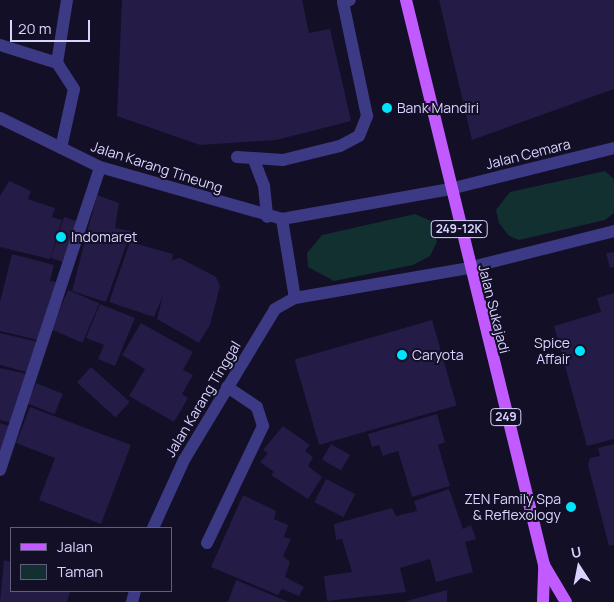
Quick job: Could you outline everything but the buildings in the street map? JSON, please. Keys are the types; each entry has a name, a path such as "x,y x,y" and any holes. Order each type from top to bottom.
{"main road":[{"name":"Jalan Sukajadi","path":"406,0 468,268 544,565 543,602"},
{"name":"Jalan Sukajadi","path":"544,565 566,602"}],"street":[{"path":"57,63 67,0"},
{"path":"237,157 254,160 283,160 340,146 359,136 367,125 343,2 350,0"},
{"path":"0,45 57,63 74,89 61,148"},
{"name":"Jalan Karang Tineung","path":"0,118 100,167 267,217 282,219 450,190"},
{"name":"Jalan Cemara","path":"450,190 614,148"},
{"path":"254,160 264,186 267,217"},
{"path":"0,470 100,167"},
{"path":"282,219 295,298 468,268 614,231"},
{"name":"Jalan Karang Tinggal","path":"153,527 170,486 226,387 275,309 295,298"},
{"path":"207,542 263,426 257,407 226,387"}],"green space":[{"path":"605,171 614,179 614,213 605,220 519,240 509,236 499,223 496,210 510,192"},
{"path":"415,214 431,221 437,242 430,256 413,265 334,281 308,267 307,253 322,235"}],"place":[{"name":"Bank Mandiri","path":"387,108"},
{"name":"Indomaret","path":"61,237"},
{"name":"Spice Affair","path":"580,351"},
{"name":"Caryota","path":"402,355"},
{"name":"ZEN Family Spa & Reflexology","path":"571,507"}]}
